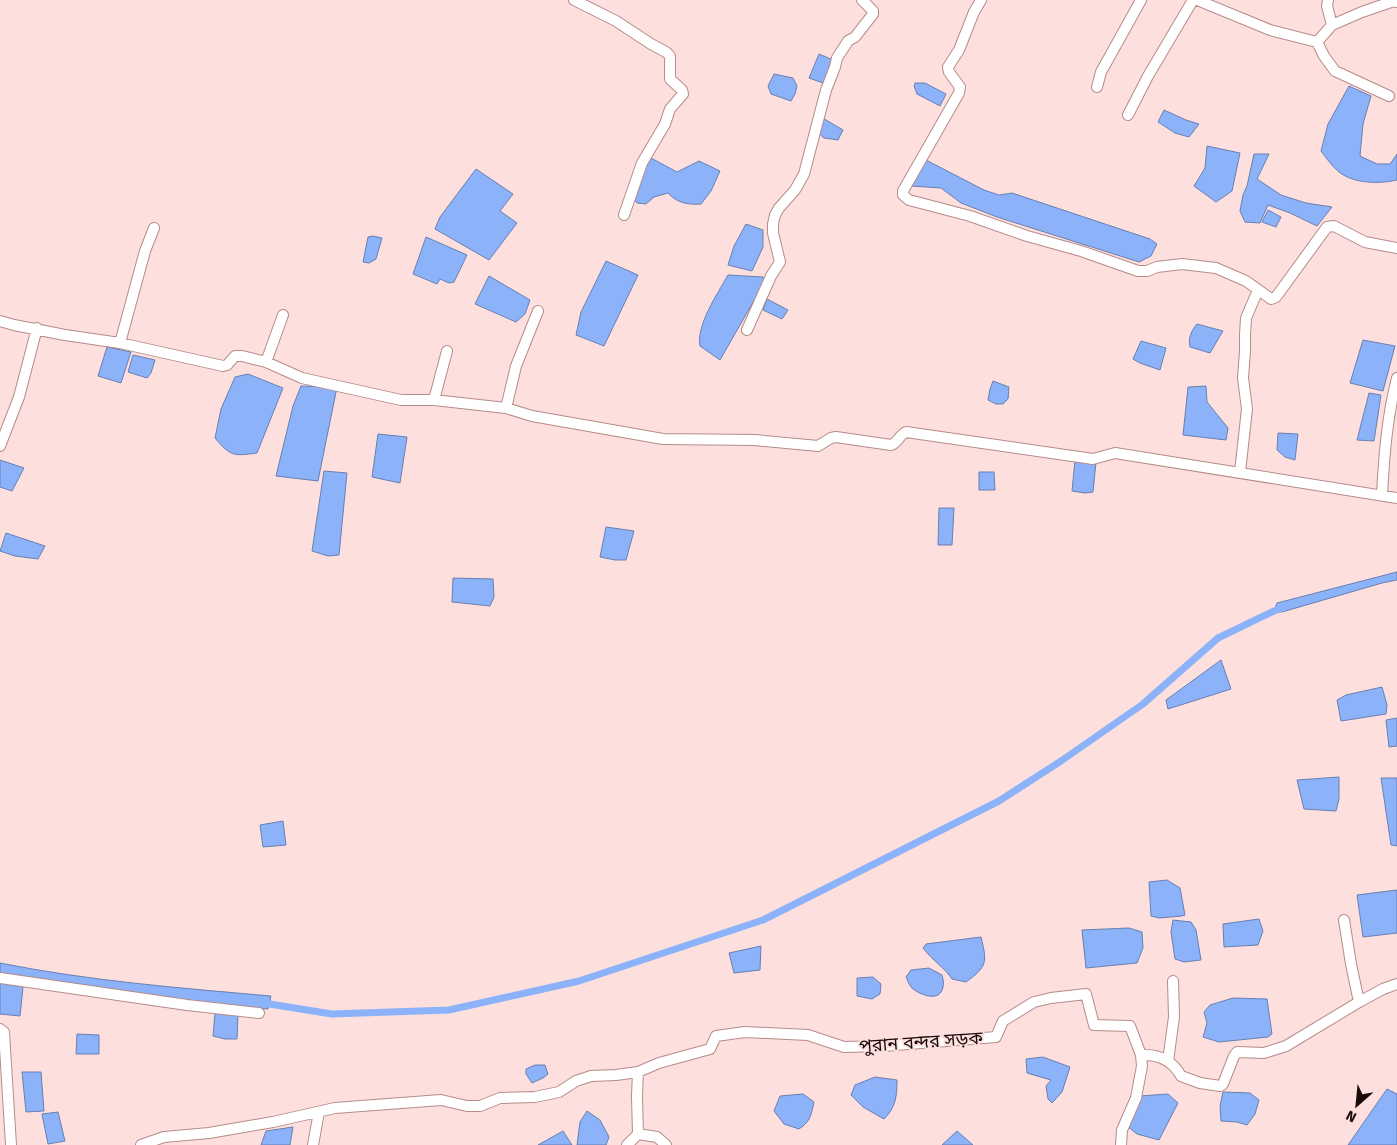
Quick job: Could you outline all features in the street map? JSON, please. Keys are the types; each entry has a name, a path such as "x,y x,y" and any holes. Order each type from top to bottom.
{"street":[{"path":"574,0 616,21 666,52 670,56 670,79 682,90 683,94 670,109 665,124 642,163 624,215"},
{"path":"748,330 771,276 780,262 773,224 779,208 795,190 804,174 826,90 837,58 848,41 855,37 873,14 873,11 862,0"},
{"path":"981,0 974,12 959,50 948,67 948,72 960,87 959,93 903,191 903,196 909,200 970,216 1027,236 1138,270 1147,271 1157,267 1182,264 1216,268 1246,281 1272,299 1274,299 1327,227 1330,226 1365,242 1397,248"},
{"path":"1097,87 1101,72 1141,0"},
{"path":"1128,115 1148,76 1193,0"},
{"path":"1197,0 1270,30 1317,42 1335,71 1389,96"},
{"path":"1328,0 1327,6 1332,25"},
{"path":"1317,42 1332,25 1362,12 1394,1 1397,2"},
{"path":"120,343 145,251 154,228"},
{"path":"1240,472 1247,409 1243,378 1246,351 1246,318 1258,290"},
{"path":"506,408 516,366 538,311"},
{"path":"266,362 283,315"},
{"path":"0,321 120,343 223,366 227,365 235,356 242,356 266,362 302,378 401,400 434,400 506,408 532,416 663,438 755,440 818,446 836,437 891,445 896,442 900,434 906,432 1093,458 1114,453 1397,498"},
{"path":"0,446 19,397 37,328"},
{"path":"434,400 447,351"},
{"path":"1382,495 1388,428 1397,378"},
{"path":"1344,920 1359,1002"},
{"path":"0,978 188,1006 258,1013"},
{"path":"1168,1061 1174,1017 1172,981"},
{"path":"1121,1145 1122,1130 1136,1098 1142,1066 1141,1054 1156,1055 1168,1061 1176,1066 1182,1076 1200,1083 1220,1086 1223,1084 1237,1052 1264,1053 1286,1046 1359,1002 1397,984"},
{"name":"পুরান বন্দর সড়ক","path":"638,1072 659,1063 710,1049 716,1036 745,1032 808,1035 844,1047 884,1046 996,1037 1003,1021 1034,1002 1084,994 1086,995 1094,1025 1130,1026 1141,1054"},
{"path":"0,1029 4,1032 11,1145"},
{"path":"141,1145 164,1138 209,1133 319,1112 364,1106 435,1100 467,1106 480,1106 500,1098 536,1097 559,1092 576,1081 591,1076 638,1072 638,1134 627,1145"},
{"path":"313,1145 319,1112"},
{"path":"638,1134 657,1137 666,1145"}],"water":[{"path":"819,54 833,60 823,83 809,78"},
{"path":"774,74 793,78 797,86 791,101 771,94 768,86"},
{"path":"915,83 925,83 946,94 940,106 917,94 914,86"},
{"path":"1349,86 1371,96 1363,124 1360,156 1377,164 1390,164 1397,154 1397,180 1367,182 1352,179 1337,170 1321,151 1328,124"},
{"path":"1164,110 1199,124 1189,137 1175,133 1158,122"},
{"path":"821,117 843,130 838,140 824,138 817,132"},
{"path":"1207,146 1240,153 1232,191 1216,202 1194,186 1205,168"},
{"path":"1254,154 1269,154 1257,179 1281,195 1306,203 1332,207 1317,226 1268,205 1260,223 1245,222 1240,211"},
{"path":"651,158 677,172 699,161 720,171 711,191 701,204 683,203 668,193 654,197 646,204 637,203 631,195 646,159"},
{"path":"924,159 984,190 999,195 1012,193 1150,239 1157,244 1151,256 1139,262 997,217 961,203 941,188 911,186"},
{"path":"476,169 513,194 500,211 517,223 489,260 435,229 440,217"},
{"path":"1268,210 1281,217 1276,227 1262,222"},
{"path":"746,224 763,230 763,247 752,271 728,265 734,246"},
{"path":"368,237 382,238 376,259 369,263 363,262"},
{"path":"426,237 467,255 454,282 449,283 440,279 437,284 413,274"},
{"path":"606,261 638,275 604,346 576,335 581,312"},
{"path":"728,275 763,277 764,283 720,360 700,346 700,338 704,319"},
{"path":"489,276 530,300 525,314 516,322 475,304"},
{"path":"767,299 788,310 782,319 763,310"},
{"path":"1197,324 1223,331 1210,353 1190,347 1190,335"},
{"path":"1363,340 1395,346 1383,391 1350,383"},
{"path":"1141,341 1166,348 1160,370 1133,359"},
{"path":"107,347 131,352 121,383 98,376"},
{"path":"133,355 155,360 151,373 147,378 128,372"},
{"path":"248,374 283,388 257,453 238,455 229,452 215,438 221,409 235,377"},
{"path":"993,381 1009,387 1008,399 1003,404 996,404 988,400"},
{"path":"301,386 337,387 318,481 276,476 293,406"},
{"path":"1206,386 1207,402 1228,428 1226,440 1183,435 1188,387"},
{"path":"1369,393 1381,395 1374,441 1357,440"},
{"path":"1278,433 1298,434 1295,460 1285,457 1277,450"},
{"path":"378,434 407,437 400,483 372,477"},
{"path":"0,460 24,468 12,491 0,487"},
{"path":"1075,460 1096,462 1093,492 1072,491"},
{"path":"324,471 347,473 339,555 328,556 312,551"},
{"path":"979,472 994,472 995,490 979,490"},
{"path":"939,508 954,508 952,545 938,545"},
{"path":"606,527 634,531 626,560 600,557"},
{"path":"6,533 45,546 38,559 15,556 0,551"},
{"path":"1397,572 1397,580 1282,612 1274,611 1277,603"},
{"path":"453,578 493,579 494,597 490,606 452,602"},
{"path":"1221,660 1231,689 1168,709 1166,700"},
{"path":"1382,687 1387,705 1386,714 1341,721 1337,700 1346,695"},
{"path":"1397,718 1397,746 1389,747 1386,720"},
{"path":"1339,777 1339,799 1336,811 1304,809 1297,780"},
{"path":"1381,778 1397,778 1397,846 1391,845"},
{"path":"283,821 286,845 263,847 260,825"},
{"path":"1167,880 1180,888 1185,915 1159,918 1151,916 1149,882"},
{"path":"1397,890 1397,933 1363,937 1357,895"},
{"path":"1259,919 1263,931 1258,945 1224,947 1223,924"},
{"path":"1173,920 1191,922 1196,930 1201,960 1184,962 1175,959 1171,932"},
{"path":"1129,928 1142,932 1143,948 1137,963 1086,968 1082,930"},
{"path":"981,937 985,958 984,963 978,972 966,982 952,979 923,948 926,944"},
{"path":"761,946 760,970 734,973 729,953"},
{"path":"0,963 101,979 271,996 268,1009 195,1004 0,974"},
{"path":"929,968 942,975 943,986 938,995 929,996 916,991 910,986 906,977 911,970"},
{"path":"873,977 881,984 880,994 872,999 857,996 857,978"},
{"path":"0,983 23,987 20,1016 0,1014"},
{"path":"1233,998 1267,999 1272,1034 1268,1037 1219,1042 1203,1037 1207,1023 1204,1012 1210,1005"},
{"path":"215,1013 238,1015 237,1039 213,1036"},
{"path":"77,1034 99,1035 99,1054 76,1054"},
{"path":"1043,1057 1070,1067 1062,1092 1052,1103 1048,1099 1046,1086 1051,1080 1027,1073 1026,1059"},
{"path":"535,1065 545,1065 548,1074 532,1083 526,1074 526,1069"},
{"path":"22,1072 41,1072 44,1111 26,1112"},
{"path":"875,1077 897,1080 895,1101 884,1119 863,1107 851,1095 855,1085"},
{"path":"1387,1089 1397,1094 1397,1145 1348,1145"},
{"path":"1223,1092 1250,1093 1259,1100 1255,1114 1247,1125 1221,1121 1220,1106"},
{"path":"803,1094 814,1102 808,1120 799,1129 784,1124 774,1111 780,1096"},
{"path":"1168,1094 1178,1103 1159,1140 1137,1134 1127,1126 1140,1096"},
{"path":"587,1111 600,1120 609,1137 606,1145 577,1145 580,1122"},
{"path":"58,1112 65,1141 48,1144 42,1114"},
{"path":"293,1127 290,1145 261,1145 266,1131"},
{"path":"563,1131 572,1145 538,1145"},
{"path":"957,1131 973,1145 942,1145"}],"waterway":[{"path":"263,1003 332,1014 449,1010 579,981 763,920 999,801 1143,704 1218,638 1283,608"}]}
